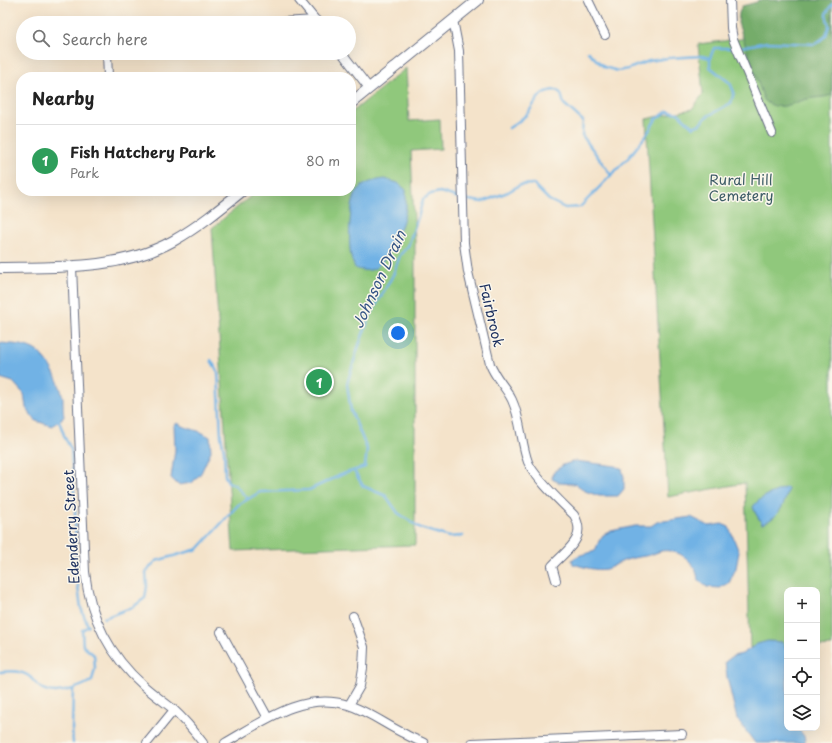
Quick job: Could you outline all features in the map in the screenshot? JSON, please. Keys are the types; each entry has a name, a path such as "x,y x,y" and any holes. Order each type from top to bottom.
{"street":[{"path":"300,0 312,16"},
{"path":"356,99 478,0"},
{"path":"588,0 605,35"},
{"path":"730,0 733,39 772,133"},
{"name":"Fairbrook","path":"453,20 459,51 464,243 468,272 492,370 512,400 522,443 531,468 574,515 578,524 579,532 576,540 552,566 556,580"},
{"path":"107,60 108,72"},
{"path":"347,60 369,88"},
{"path":"0,268 72,267 92,265 146,253 173,241 203,221 236,196"},
{"name":"Edenderry Street","path":"72,267 85,568 89,596 101,632 120,661 144,686 174,710 203,743"},
{"path":"349,705 360,686 364,647 353,616"},
{"path":"221,632 268,718"},
{"path":"225,743 268,718 291,708 311,702 330,701 349,705 363,711 424,743"},
{"path":"147,743 174,710"},
{"path":"472,743 682,734"}],"green space":[{"path":"758,0 832,0 832,95 807,99 785,106 775,106 764,100 738,23 739,13 742,6 757,2"},
{"name":"Rural Hill Cemetery","path":"832,0 832,646 820,647 820,587 784,587 784,647 750,648 745,483 668,497 646,119 692,109 703,94 698,44 777,33"},
{"path":"406,68 409,121 440,119 441,149 411,151 415,244 415,545 233,551 212,228 251,196 356,196 356,109"}],"water":[{"path":"385,179 398,183 406,190 405,215 396,239 383,261 373,269 358,269 355,268 350,250 350,221 353,202 359,189 364,185"},
{"path":"0,343 20,345 37,351 52,369 59,384 63,398 64,417 52,426 36,421 26,408 24,394 13,382 0,378"},
{"path":"178,423 210,437 211,451 201,473 192,483 178,485 171,478 175,450 174,425"},
{"path":"575,461 616,466 622,469 624,489 618,496 599,496 585,491 576,484 560,483 552,479 553,473 563,465"},
{"path":"787,487 788,490 780,510 773,518 762,524 753,507 764,497"},
{"path":"691,517 709,526 722,524 729,527 739,552 736,568 729,583 720,588 707,587 698,580 694,568 686,558 680,554 668,551 661,551 650,555 629,559 606,569 594,569 573,564 572,560 574,558 595,551 603,535 611,531 635,526 651,526 657,522"},
{"path":"768,641 782,642 784,646 784,731 800,731 806,739 804,743 755,743 737,719 725,662 733,656 742,654 757,644"}],"waterway":[{"name":"Johnson Drain","path":"104,618 133,607 145,598 147,586 146,572 156,561 198,549 238,505 260,492 309,490 343,474 365,467 367,449 351,411 347,384 369,318 393,275 400,255 408,246 423,199 431,194 440,192 462,199 482,202 508,192 520,185 533,184 549,200 565,208 580,207 629,157 647,134 656,119 668,111 678,113 693,127 700,124 706,117 731,103 734,92 730,83 710,67 710,58 714,48 736,48 767,42 815,44 826,36 829,26 826,14 832,4"},
{"path":"588,52 604,67 618,71 649,61 668,58 702,56 710,58"},
{"path":"509,128 526,115 541,95 545,92 557,90 561,94 564,104 583,121 582,135 611,175"},
{"path":"211,360 218,372 221,436 224,451 225,476 228,482 235,485 248,499"},
{"path":"58,418 65,438 71,449 75,505 76,572 81,608 88,626"},
{"path":"354,471 363,486 386,496 398,513 420,528 449,537 463,536"},
{"name":"Johnson Drain","path":"0,672 12,671 23,673 30,677 41,688 53,692 73,689 92,681 95,668 94,655 83,646 82,630 89,626"},
{"path":"73,689 73,743"}],"place":[{"name":"Fish Hatchery Park","path":"319,382"}]}
